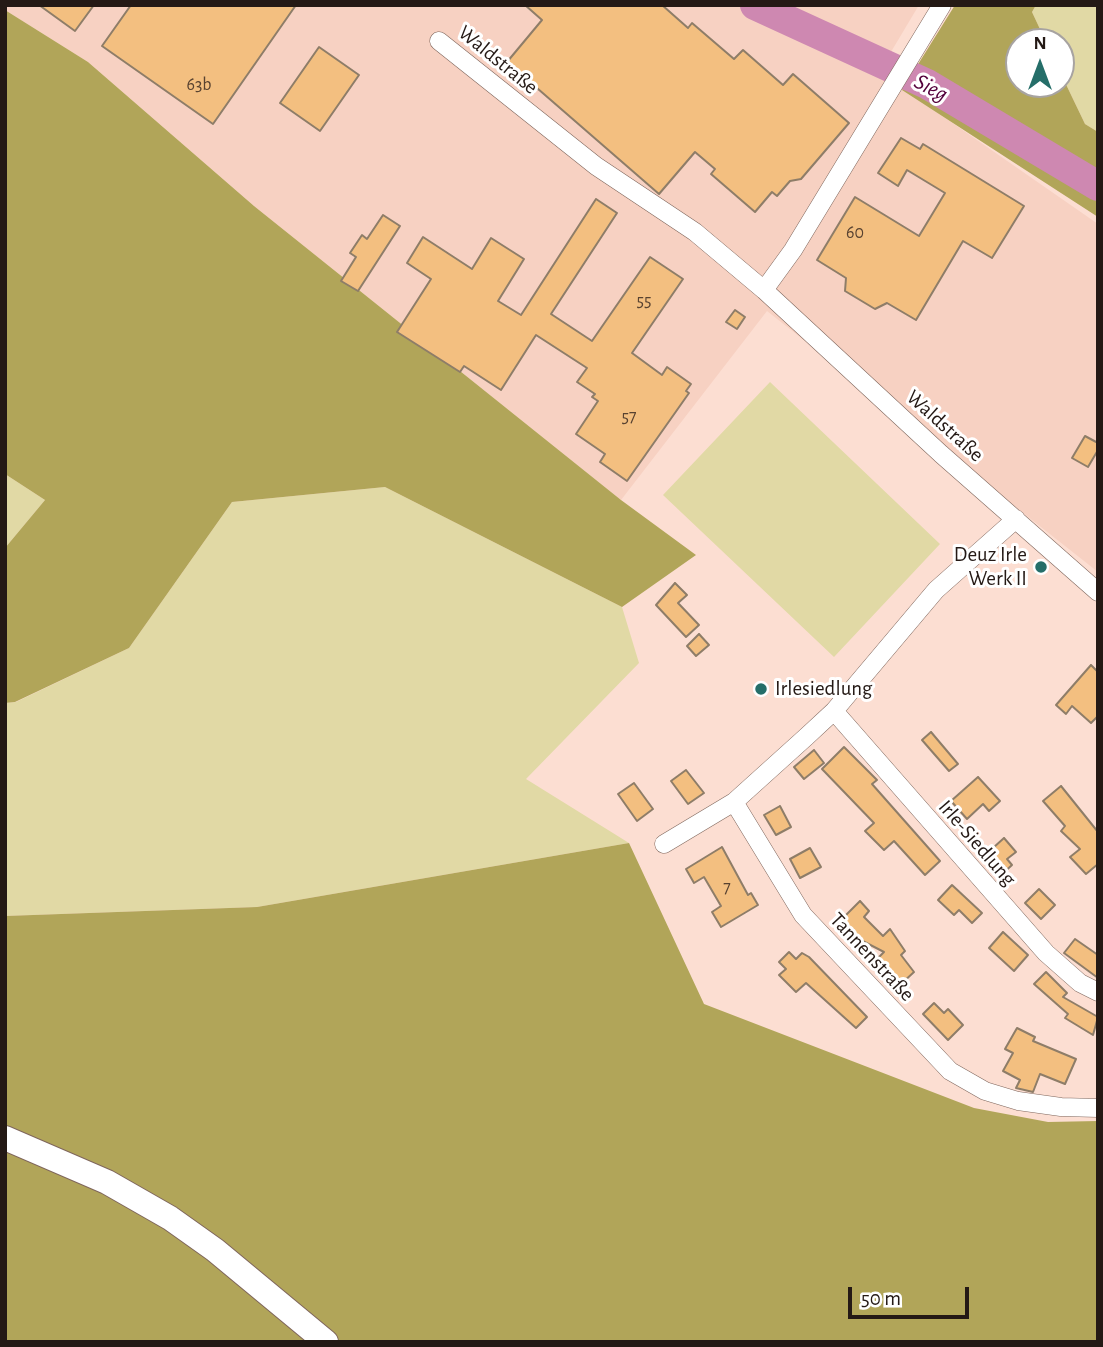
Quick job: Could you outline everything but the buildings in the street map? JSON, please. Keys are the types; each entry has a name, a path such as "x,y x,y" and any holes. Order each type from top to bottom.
{"main road":[{"path":"5,1138 107,1182 170,1218 215,1250 326,1342"}],"street":[{"path":"764,290 793,250 942,5"},
{"name":"Waldstraße","path":"439,41 596,166 695,232 764,290 1098,592"},
{"path":"664,844 734,802 834,711 936,590 1016,519"},
{"name":"Irle-Siedlung","path":"834,711 1028,934 1080,983 1098,992"},
{"name":"Tannenstraße","path":"734,802 803,915 950,1071 985,1091 1018,1101 1061,1107 1098,1108"}],"shaded area":[{"path":"5,5 919,5 879,72 1098,224 1098,572 767,311 621,500 254,206 88,62 5,10"},
{"path":"955,5 1036,5 1032,12 1039,28 1005,28 1005,98 1073,98 1085,124 1098,132 1098,217 902,90"},
{"path":"1036,5 1098,5 1098,132 1085,124 1073,98 1075,98 1075,28 1039,28 1032,12"},
{"path":"5,10 88,62 254,206 621,500 696,555 622,607 385,487 232,502 129,648 15,702 5,703 5,548 45,500 5,474"},
{"path":"770,382 940,544 834,657 663,495"},
{"path":"5,474 45,500 5,548"},
{"path":"385,487 622,607 639,663 526,779 629,843 257,907 5,916 5,703 16,702 129,648 232,502"},
{"path":"629,843 704,1004 974,1108 1048,1122 1098,1121 1098,1342 5,1342 5,916 257,907"}],"waterway":[{"name":"Sieg","path":"755,5 927,84 1098,186"}],"place":[{"name":"Deuz Irle Werk II","path":"1041,567"},
{"name":"Irlesiedlung","path":"761,689"}]}
